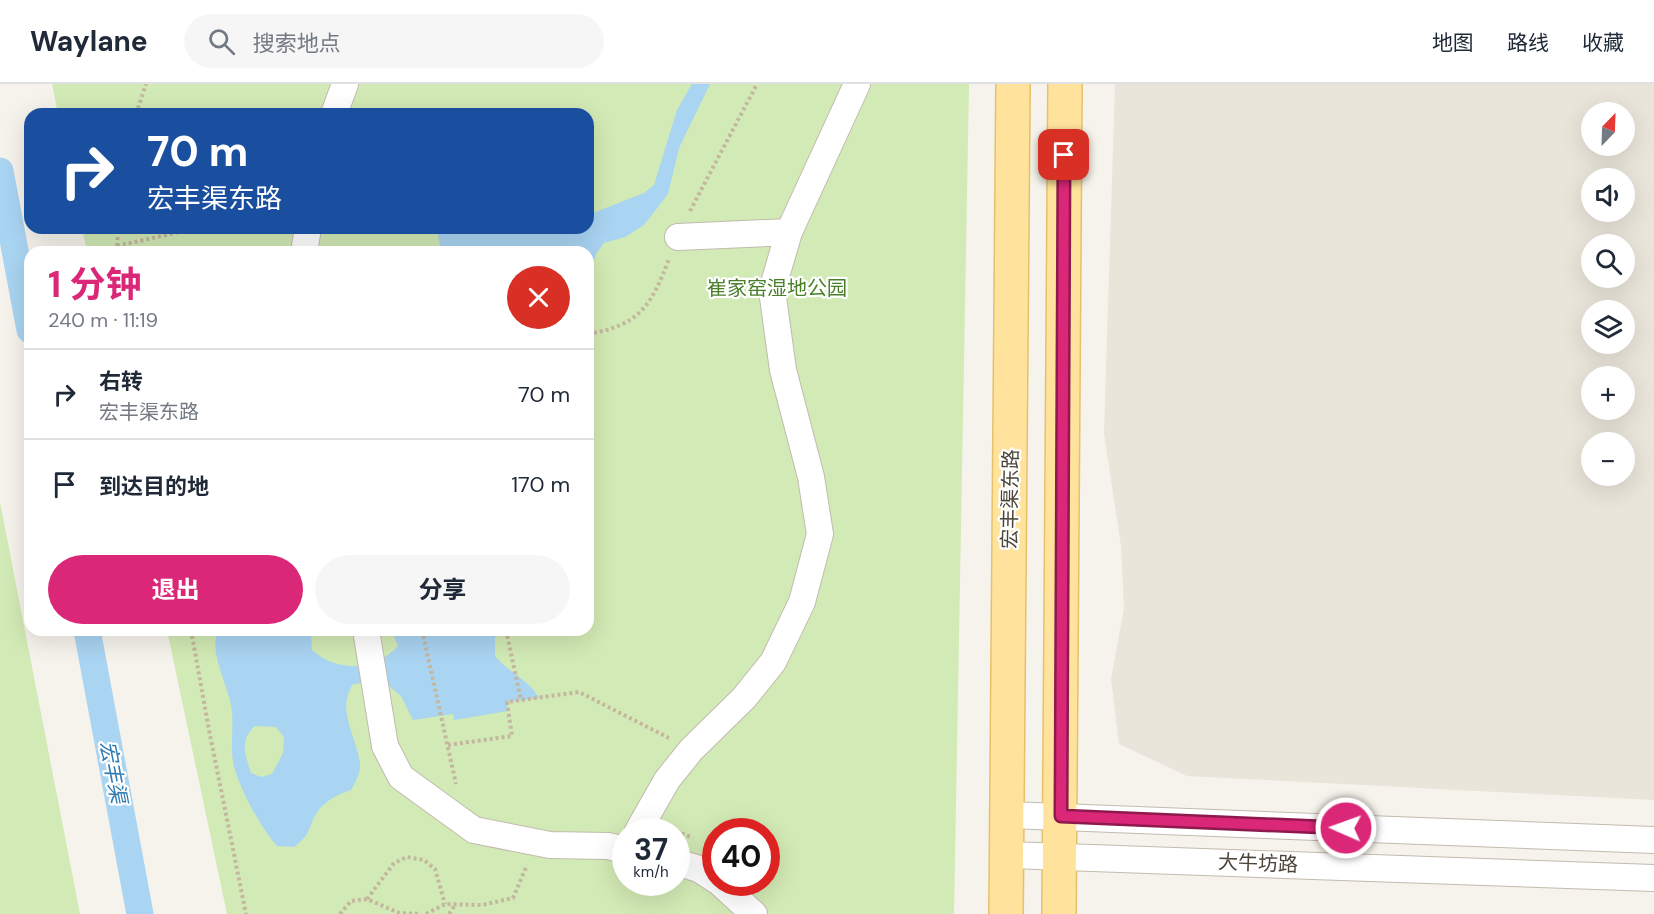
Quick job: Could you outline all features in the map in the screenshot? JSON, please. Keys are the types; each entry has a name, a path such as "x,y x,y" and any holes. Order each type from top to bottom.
{"main road":[{"name":"宏丰渠东路","path":"1006,914 1013,84"},
{"path":"1059,914 1065,84"}],"street":[{"path":"336,108 345,84"},
{"path":"645,818 667,780 691,750 744,698 772,662 802,602 820,534 811,477 783,370 771,290 789,232 857,84"},
{"path":"678,237 789,232"},
{"path":"367,636 386,746 401,777 474,830 528,840 612,849"},
{"name":"大牛坊路","path":"1007,815 1654,840"},
{"name":"大牛坊路","path":"1006,855 1059,855 1654,878"},
{"path":"734,896 754,914"}],"path":[{"path":"138,108 146,84"},
{"path":"594,332 627,324 639,314 658,290 678,237 707,175 757,84"},
{"path":"128,246 174,234"},
{"path":"192,636 246,914"},
{"path":"423,636 456,787"},
{"path":"507,636 521,700"},
{"path":"448,745 512,736 507,702 579,692 691,750"},
{"path":"426,914 445,904 482,905 513,898 528,862 528,840"},
{"path":"367,899 394,863 407,857 424,860 435,869 445,904"},
{"path":"340,914 351,901 367,899 399,913 421,914"},
{"path":"449,914 455,905"}],"shaded area":[{"path":"1115,84 1654,84 1654,800 1187,776 1119,744 1111,679 1124,608 1121,546 1104,433"}],"green space":[{"name":"崔家窑湿地公园","path":"52,84 969,84 954,914 227,914 168,636 594,636 594,246 86,246 83,234 594,234 594,108 57,108"},
{"path":"0,502 24,626 24,636 26,636 80,914 0,914"}],"water":[{"path":"692,84 710,84 679,148 668,194 644,225 625,237 604,243 594,260 594,246 440,246 438,234 594,234 594,213 644,193 654,185 677,110"},
{"path":"216,636 311,636 312,650 322,657 333,663 356,666 378,660 389,654 398,646 394,636 496,636 495,656 539,698 507,702 508,711 454,720 453,714 413,720 401,696 383,681 353,684 346,703 360,763 356,780 351,790 333,798 321,807 307,834 300,842 294,847 277,846 253,810 235,770 232,753 232,710 215,647","holes":["255,726 276,727 284,737 283,753 272,774 261,777 251,773 245,753 245,742 250,731"]}],"waterway":[{"name":"宏丰渠","path":"0,171 24,298"},
{"name":"宏丰渠","path":"88,636 140,914"}],"route":[{"path":"1064,155 1061,816 1346,828"}]}
